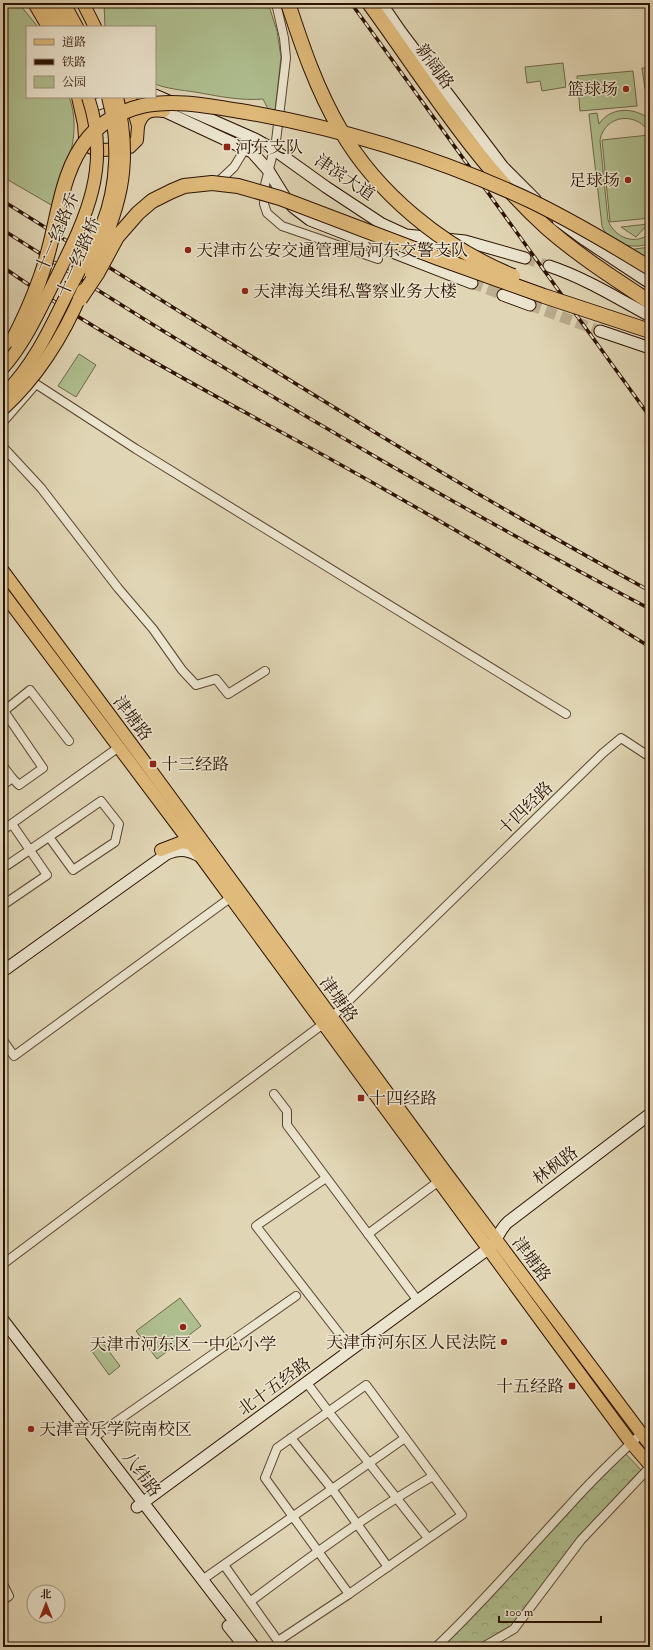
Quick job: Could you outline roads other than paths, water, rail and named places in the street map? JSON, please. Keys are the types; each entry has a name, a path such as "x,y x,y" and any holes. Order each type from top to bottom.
{"highway":[{"path":"288,3 306,57 340,130 375,179 411,214 460,250 499,270 650,328"},
{"name":"新阔路","path":"369,3 405,56 474,149 505,186 574,251 610,276"},
{"path":"3,356 25,318 34,297 47,255 66,182 80,150 89,138 109,120 128,111 154,105 186,104 259,114 333,129 398,148 450,167 532,202 590,232 650,268"},
{"path":"80,298 98,272 118,237 138,213 152,201 184,186 212,183 238,186 280,198 445,261 650,331"},
{"path":"610,276 650,294"},
{"path":"610,276 650,302"}],"main road":[{"path":"34,3 47,26"},
{"path":"45,3 56,26"},
{"path":"55,3 66,26"},
{"path":"64,3 76,26"},
{"path":"74,3 86,26"},
{"path":"83,3 94,26"},
{"path":"78,98 85,138 87,144 94,150 121,150 130,146 137,140 138,126 140,120 146,112 157,110 164,112"},
{"name":"十一经路乔","path":"3,368 22,343 32,325 80,228 90,203 94,186 97,151 96,127 88,98"},
{"name":"十一经路桥","path":"3,384 22,360 42,328 86,242 97,216 103,196 107,170 105,122 99,98"},
{"name":"十一经路桥","path":"3,395 20,376 36,352 102,225 111,194 115,166 114,131 108,98"},
{"name":"十一经路桥","path":"3,409 25,386 49,354 80,298 103,246 113,218 123,180 125,162 124,132 117,98"},
{"path":"130,98 138,126"},
{"name":"津塘路","path":"3,571 188,836"},
{"name":"津塘路","path":"5,599 188,836 205,854 493,1245 650,1445"},
{"path":"163,852 188,836"},
{"name":"津塘路","path":"205,854 230,898 327,1021 439,1181 493,1245 631,1443 650,1466"}],"street":[{"path":"276,3 284,38 286,58 276,141 265,185 264,204 267,213 282,226 378,259"},
{"path":"381,3 401,32 503,167 526,192 570,229 650,283"},
{"name":"津滨大道","path":"156,95 255,139 273,149 326,187 382,224 406,235 465,241 525,258"},
{"path":"81,111 114,98"},
{"path":"164,112 252,152 268,170 286,199 300,214 310,220 472,283"},
{"path":"208,190 220,182 234,167 245,149"},
{"path":"549,266 591,284 650,316"},
{"path":"503,295 530,305"},
{"path":"600,331 650,348"},
{"path":"3,422 36,384 136,449 566,714"},
{"path":"3,447 41,488 118,588 153,629 182,670 196,685 216,679 228,694 265,671"},
{"path":"5,599 19,593"},
{"path":"3,766 12,778 19,784 44,768 3,711 30,690 69,741"},
{"name":"十四经路","path":"3,1264 327,1021 603,753 621,738 650,757"},
{"path":"3,830 118,746"},
{"path":"3,785 12,778"},
{"path":"3,868 101,801 119,824 115,842 73,870 49,837"},
{"path":"3,904 47,875 12,824"},
{"path":"3,963 163,852 184,850 205,854"},
{"path":"3,971 163,852"},
{"path":"3,1040 14,1056 230,898"},
{"path":"274,1094 287,1111 287,1125 418,1301"},
{"name":"林枫路","path":"493,1245 501,1229 508,1222 650,1114"},
{"path":"326,1178 256,1226 352,1350"},
{"path":"368,1234 439,1181"},
{"name":"北十五经路","path":"140,1505 493,1245"},
{"path":"93,1438 296,1296"},
{"name":"八纬路","path":"3,1320 93,1438 140,1505 245,1647"},
{"name":"八纬路","path":"3,1331 254,1647"},
{"path":"307,1383 328,1412 428,1538"},
{"path":"224,1565 278,1641 349,1594 462,1515 366,1385 277,1448 266,1478 349,1594"},
{"path":"436,1647 529,1550 568,1506 641,1434"},
{"path":"291,1438 332,1489 388,1566"},
{"path":"202,1580 405,1438"},
{"path":"483,1647 514,1629 581,1540 650,1466"},
{"path":"251,1602 318,1551 396,1497 433,1476"},
{"path":"3,1584 9,1596 3,1600"}],"tunnel":[{"path":"525,258 549,266"},
{"path":"472,283 503,295"},
{"path":"530,305 600,331"}],"railway":[{"path":"351,3 650,417"},
{"path":"3,201 404,450 567,545 650,591"},
{"path":"3,230 156,327 317,423 482,518 650,609"},
{"path":"3,267 121,343 407,502 650,647"}],"place":[{"name":"篮球场","path":"626,89"},
{"name":"河东支队","path":"227,147"},
{"name":"足球场","path":"628,180"},
{"name":"天津市公安交通管理局河东交警支队","path":"188,250"},
{"name":"天津海关缉私警察业务大楼","path":"245,291"},
{"name":"十三经路","path":"153,764"},
{"name":"十四经路","path":"361,1098"},
{"name":"天津市河东区一中心小学","path":"183,1327"},
{"name":"天津市河东区人民法院","path":"504,1342"},
{"name":"十五经路","path":"572,1386"},
{"name":"天津音乐学院南校区","path":"31,1429"}]}
